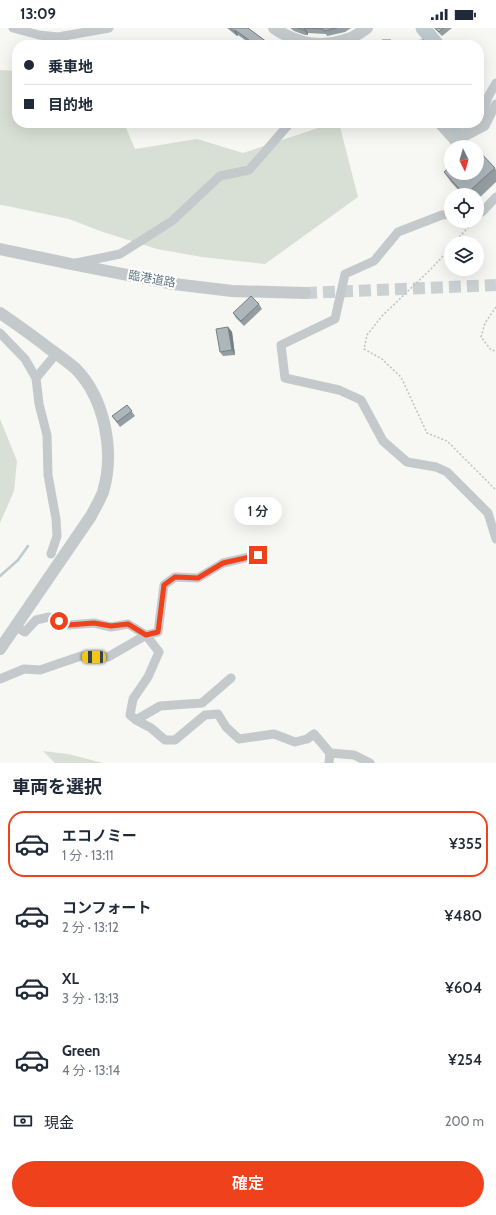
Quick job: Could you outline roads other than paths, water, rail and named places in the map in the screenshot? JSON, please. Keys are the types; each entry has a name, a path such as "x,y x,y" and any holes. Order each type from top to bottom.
{"street":[{"path":"19,29 39,35 58,38 109,28"},
{"path":"274,28 295,40"},
{"path":"345,40 367,28"},
{"path":"484,110 488,97 496,83"},
{"path":"484,127 496,104"},
{"path":"70,264 120,254 172,221 220,176 249,170 286,128"},
{"path":"442,128 453,140"},
{"path":"457,140 470,128"},
{"path":"459,140 481,128"},
{"path":"484,210 496,197"},
{"path":"444,215 398,232 374,261 345,274 335,319 281,345 285,378 339,390 361,400 383,442 407,462 436,466 447,472 488,512 496,539"},
{"name":"臨港道路","path":"0,249 174,284 232,291 306,293"},
{"path":"0,313 76,370 88,384 104,420 109,455 103,492 91,516 0,649"},
{"path":"0,333 25,359 36,378 39,404 47,435 48,475 56,519 57,536 51,554"},
{"path":"36,378 56,354"},
{"path":"0,679 24,669 40,670 81,656 108,657 146,635 158,632 164,585 175,577 198,578 223,563 258,555"},
{"path":"16,626 25,632 36,620 49,617 68,625 94,623 111,626 128,624 146,635 159,652 148,677 133,699 130,715 151,728 165,740 175,740 205,716 218,714 226,727 239,739 274,734 295,742 307,740 314,734 330,753 354,755 370,763"},
{"path":"136,720 160,706 202,703 231,678"},
{"path":"329,763 330,753"}],"waterway":[{"path":"423,28 433,40"},
{"path":"0,576 18,560 28,546"}],"tunnel":[{"path":"305,293 496,285"}]}
